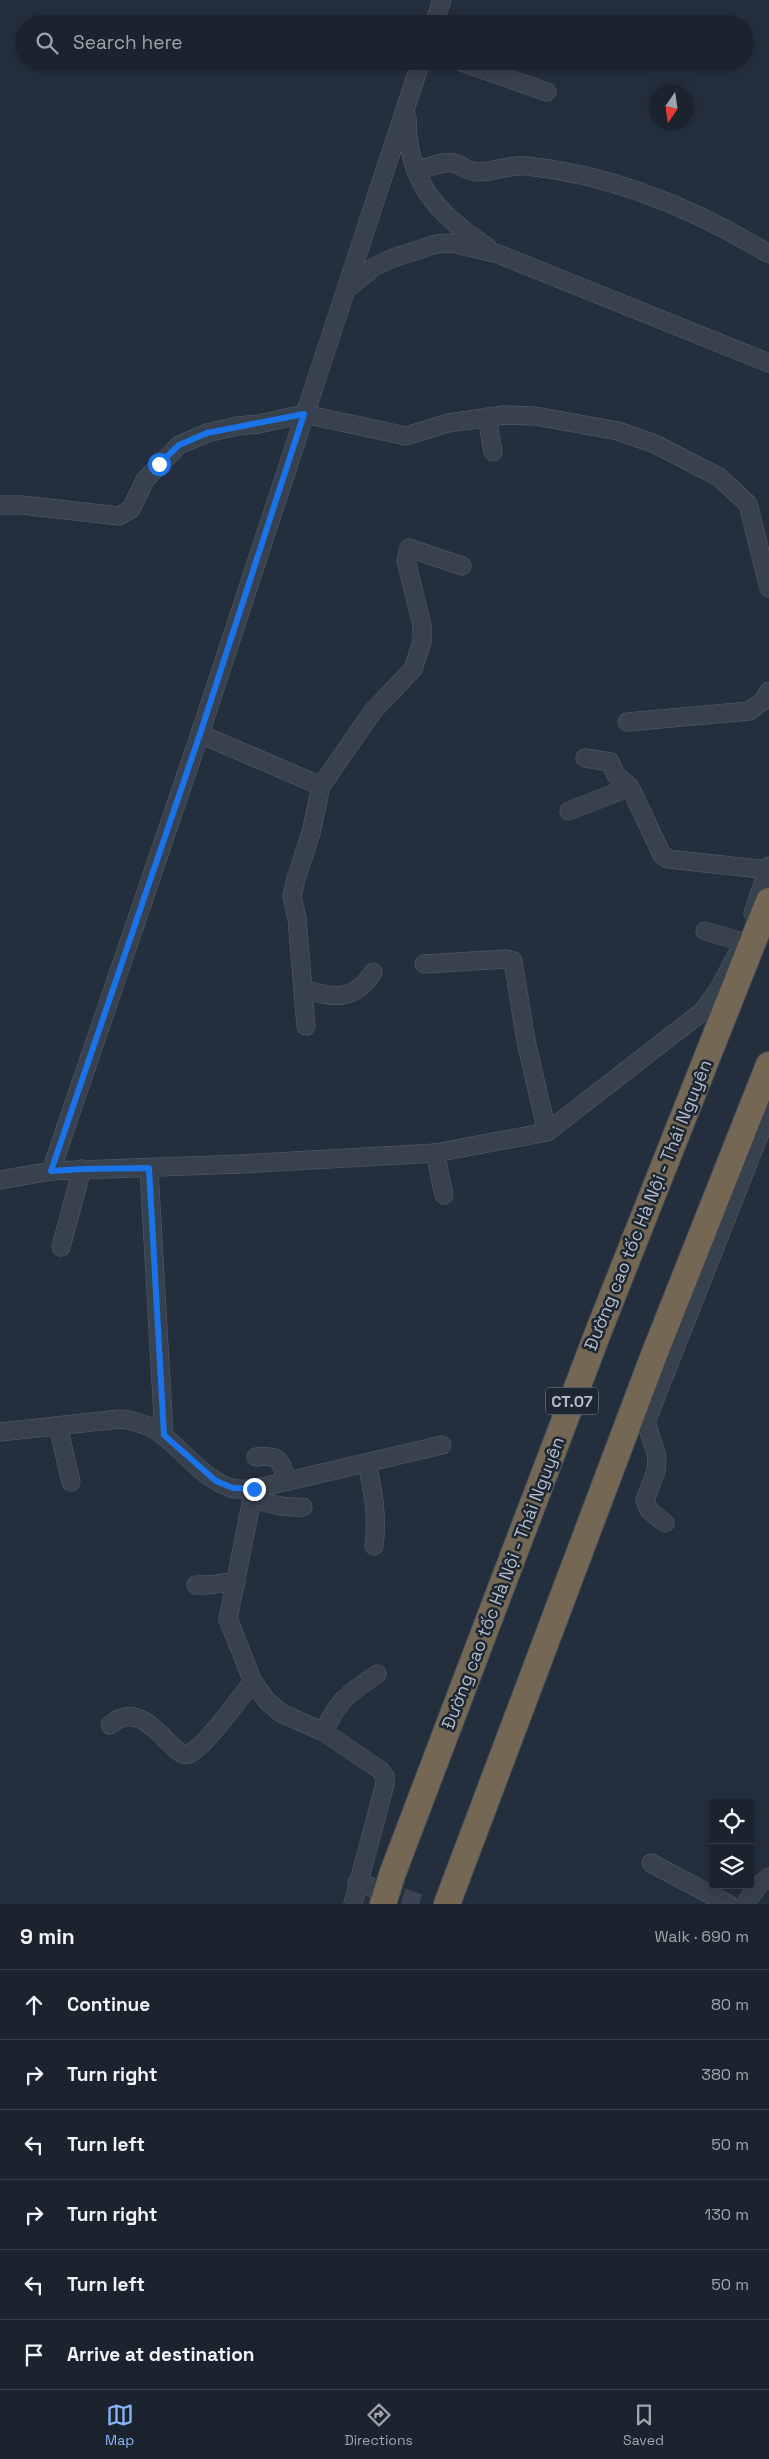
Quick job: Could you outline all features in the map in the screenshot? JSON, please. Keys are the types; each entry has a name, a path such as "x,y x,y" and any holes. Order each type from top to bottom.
{"highway":[{"name":"Đường cao tốc Hà Nội - Thái Nguyên","path":"380,1896 392,1875 598,1330 769,901"},
{"path":"446,1904 654,1354 769,1064"}],"street":[{"path":"437,15 442,0"},
{"path":"51,1171 200,734 418,70"},
{"path":"484,70 547,92"},
{"path":"407,104 407,131 416,171 423,187 438,209 457,227 498,254"},
{"path":"416,171 449,162 472,172 525,166 609,182 669,202 730,230 769,254"},
{"path":"346,290 374,267 392,258 436,244 452,243 498,254 769,363"},
{"path":"0,505 22,505 119,516 126,514 131,509 145,480 179,445 207,433 304,414 406,436 448,423 504,415 535,416 618,431 655,444 719,477 748,504 769,588"},
{"path":"487,417 493,452"},
{"path":"306,1026 297,918 292,896 311,833 321,786 373,711 413,669 422,642 422,625 406,560 409,548 462,566"},
{"path":"627,722 749,710 763,701 769,691"},
{"path":"200,734 321,786"},
{"path":"0,1180 51,1171 82,1169 149,1168 434,1153 547,1132 703,1011 720,987 742,942 768,868 668,859 662,855 630,787 616,775 612,764 607,760 585,758"},
{"path":"569,811 630,787"},
{"path":"705,930 742,942"},
{"path":"424,964 506,959 513,961 526,1041 547,1132"},
{"path":"303,989 338,997 361,988 373,972"},
{"path":"665,1523 649,1510 645,1500 656,1471 657,1458 646,1422 769,1110"},
{"path":"434,1153 444,1195"},
{"path":"149,1168 164,1435"},
{"path":"61,1247 82,1169"},
{"path":"0,1432 134,1420 149,1425 164,1435 216,1481 253,1493 268,1504 284,1508 303,1507"},
{"path":"58,1426 71,1482"},
{"path":"253,1493 287,1481 442,1445"},
{"path":"256,1457 269,1455 280,1462 287,1481"},
{"path":"367,1463 375,1504 376,1526 374,1546"},
{"path":"253,1493 228,1619 253,1682 268,1701 281,1713 324,1732 380,1770 385,1776 385,1784 352,1904"},
{"path":"196,1585 210,1586 223,1582 236,1582"},
{"path":"324,1732 341,1701 377,1674"},
{"path":"110,1725 117,1718 125,1716 146,1722 158,1730 174,1749 184,1755 188,1754 204,1740 253,1682"},
{"path":"651,1863 728,1904"},
{"path":"745,1904 758,1886 769,1877"},
{"path":"357,1882 380,1896"}],"tunnel":[{"path":"377,1889 423,1904"}],"route":[{"path":"159,464 179,445 207,433 304,414 200,734 51,1171 149,1168 164,1435 216,1481 233,1488 254,1489"}]}
